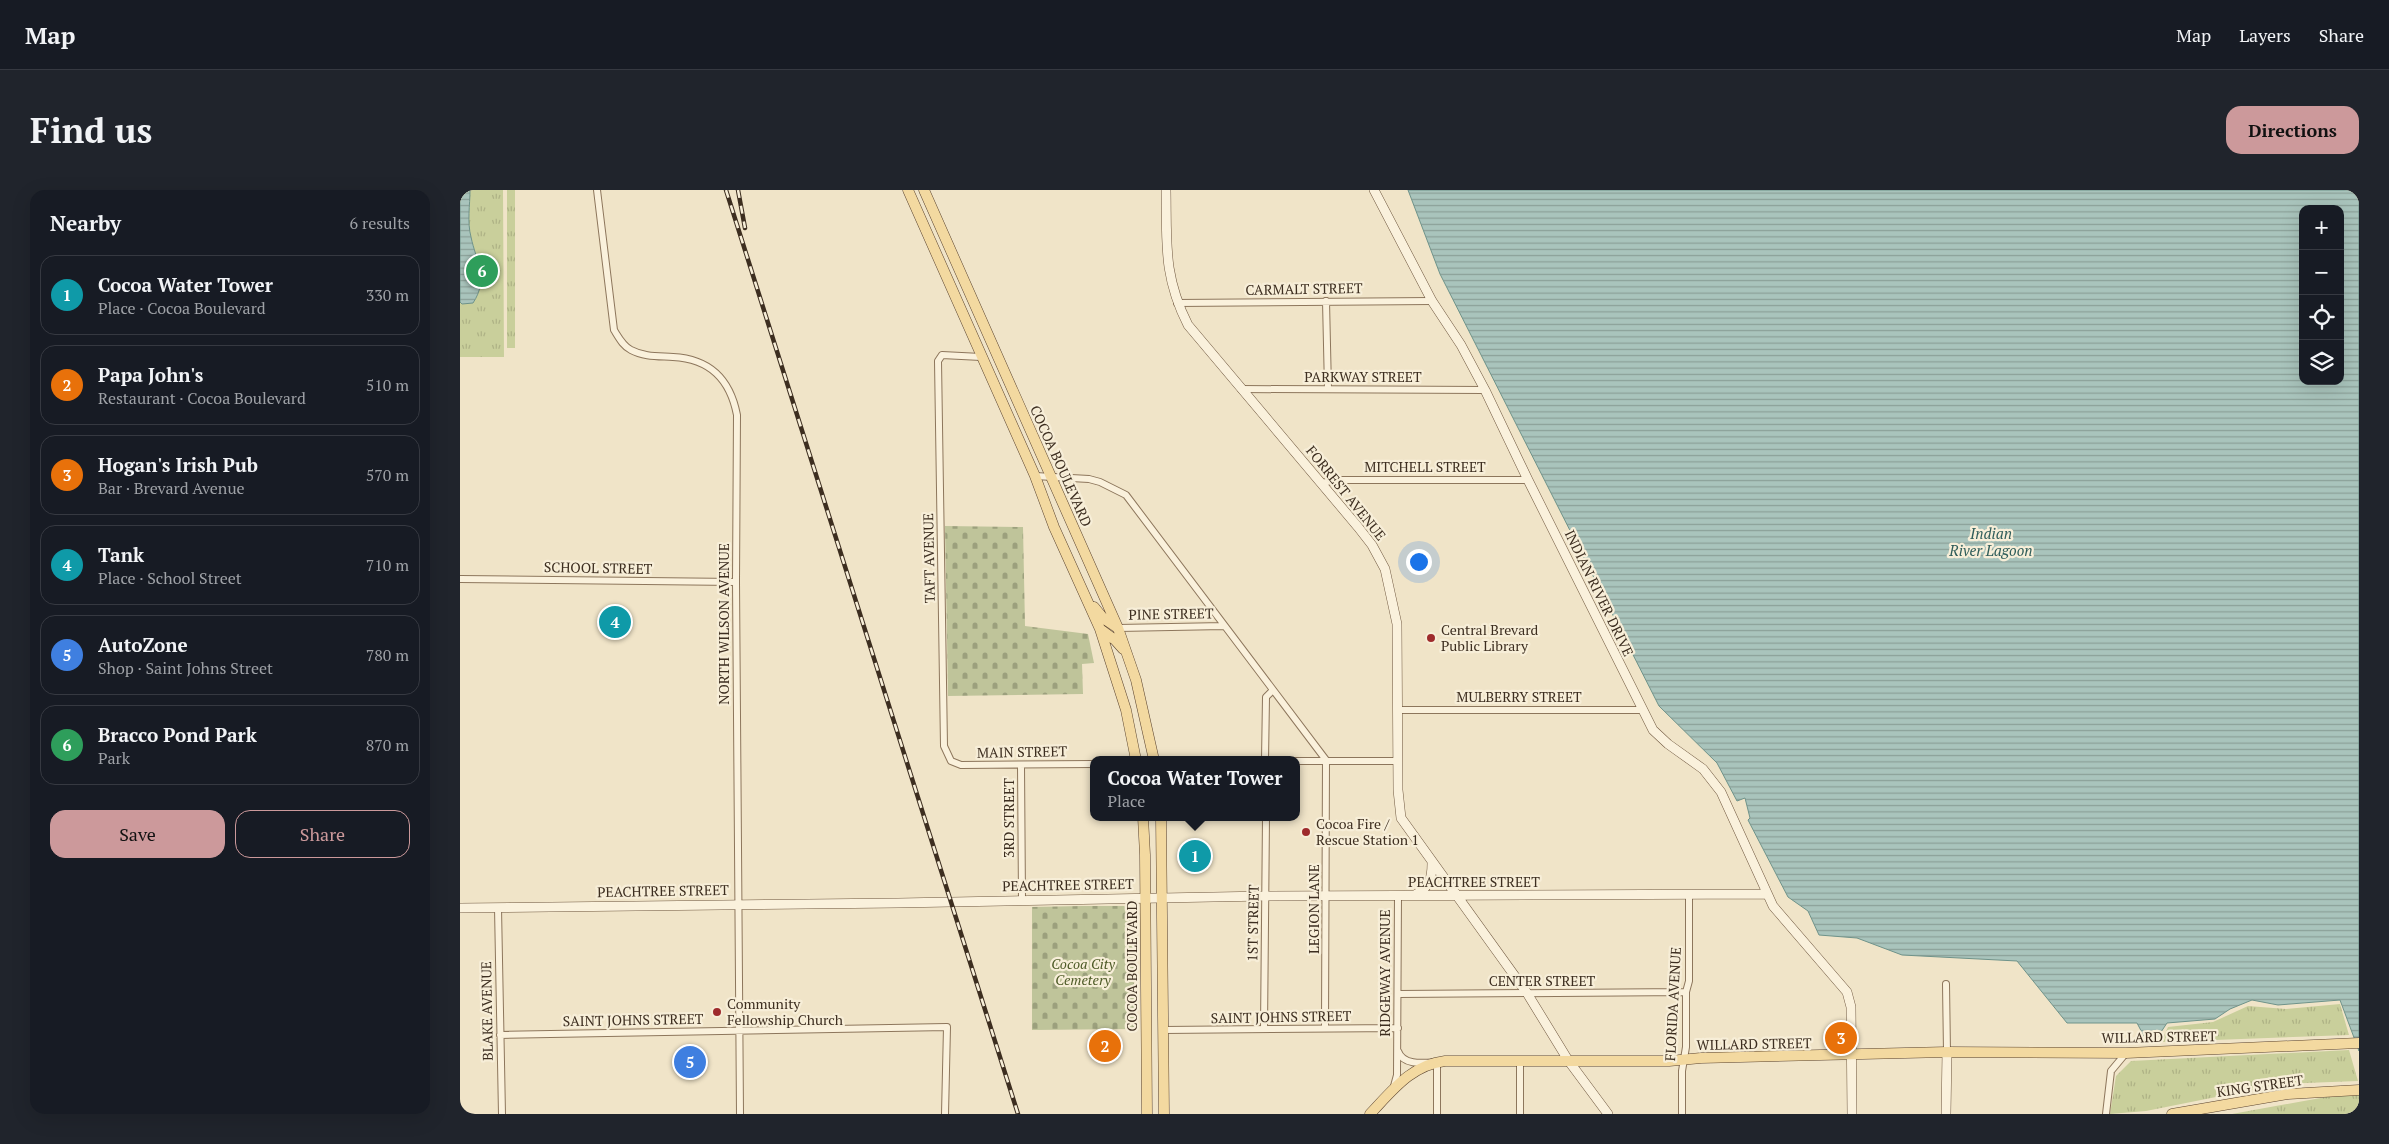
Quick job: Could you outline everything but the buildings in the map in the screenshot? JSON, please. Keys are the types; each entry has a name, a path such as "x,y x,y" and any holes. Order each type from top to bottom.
{"main road":[{"name":"COCOA BOULEVARD","path":"908,190 1035,476 1054,527 1100,629 1118,683 1135,756"},
{"path":"918,190 948,255 962,277"},
{"name":"COCOA BOULEVARD","path":"924,190 1118,628 1146,719 1153,756"},
{"path":"1086,596 1103,618 1118,628"},
{"path":"1100,629 1115,640 1128,656"},
{"name":"COCOA BOULEVARD","path":"1143,821 1146,1114"},
{"path":"1161,821 1164,1114"},
{"name":"WILLARD STREET","path":"1370,1114 1394,1087 1407,1076 1437,1062 1683,1060 1947,1052 2126,1052 2359,1044"},
{"name":"KING STREET","path":"2172,1114 2288,1094 2356,1090"}],"street":[{"name":"NORTH WILSON AVENUE","path":"597,190 614,330 621,342 632,351 647,356 688,358 707,366 724,380 730,389 737,415 736,582 740,1114"},
{"name":"FORREST AVENUE","path":"1166,190 1167,259 1176,303 1198,340 1322,483 1372,545 1385,569 1397,624 1398,798 1401,818 1527,993 1568,1060 1608,1114"},
{"name":"INDIAN RIVER DRIVE","path":"1374,190 1432,301 1461,346 1485,390 1641,710 1653,730 1668,744 1703,769 1721,792 1767,894 1783,919 1836,979 1850,999 1852,1114"},
{"path":"1326,301 1328,389"},
{"name":"CARMALT STREET","path":"1176,303 1432,301"},
{"name":"TAFT AVENUE","path":"951,761 944,746 938,361 942,355 981,357"},
{"name":"PARKWAY STREET","path":"1241,389 1485,390"},
{"path":"1035,476 1100,482 1126,495 1326,760"},
{"name":"MITCHELL STREET","path":"1322,483 1336,480 1528,480"},
{"name":"SCHOOL STREET","path":"460,580 736,582"},
{"name":"PINE STREET","path":"1118,628 1224,626"},
{"path":"1266,756 1266,697 1273,690"},
{"name":"MULBERRY STREET","path":"1397,710 1641,710"},
{"name":"LEGION LANE","path":"1325,1028 1328,896 1326,760"},
{"name":"MAIN STREET","path":"951,761 961,765 1090,764"},
{"path":"1300,761 1398,761"},
{"name":"3RD STREET","path":"1021,766 1022,900"},
{"name":"1ST STREET","path":"1264,1029 1266,821"},
{"path":"1414,896 1426,889 1432,878 1432,863"},
{"name":"PEACHTREE STREET","path":"460,908 1266,896 1767,894"},
{"name":"FLORIDA AVENUE","path":"1682,1114 1683,1060 1686,1047 1686,992 1689,981 1689,895"},
{"name":"RIDGEWAY AVENUE","path":"1394,1087 1398,1050 1398,896"},
{"name":"BLAKE AVENUE","path":"498,908 502,1114"},
{"path":"1946,984 1946,1114"},
{"name":"CENTER STREET","path":"1399,994 1686,992"},
{"name":"SAINT JOHNS STREET","path":"500,1035 946,1027 945,1114"},
{"name":"SAINT JOHNS STREET","path":"1164,1030 1398,1028"},
{"name":"RIDGEWAY AVENUE","path":"1398,1050 1404,1059 1412,1062 1437,1062"},
{"path":"2106,1114 2111,1071 2126,1052"},
{"path":"1520,1060 1520,1114"},
{"path":"1437,1062 1435,1078 1437,1114"}],"green space":[{"path":"460,190 503,190 504,357 460,357"},
{"path":"507,190 515,190 515,348 507,348"},
{"path":"945,526 1023,527 1025,626 1088,634 1094,663 1082,664 1083,694 948,696"},
{"name":"Cocoa City Cemetery","path":"1124,906 1132,909 1135,1029 1032,1030 1032,907"},
{"path":"2340,1004 2349,1035 2161,1042 2168,1027 2213,1022 2248,1006 2286,1009"},
{"path":"2349,1050 2358,1081 2281,1084 2146,1111 2110,1114 2116,1076 2131,1061"},
{"path":"2359,1091 2359,1114 2232,1114"}],"water":[{"path":"460,190 470,190 470,231 481,278 478,294 473,303 462,304 460,302"},
{"name":"Indian River Lagoon","path":"1408,190 2359,190 2359,1051 2340,1000 2278,1005 2252,1000 2230,1009 2215,1019 2167,1023 2155,1041 2147,1042 2137,1023 2067,1023 2017,961 1902,955 1857,938 1819,935 1808,911 1788,897 1748,820 1750,818 1745,798 1737,801 1717,763 1659,706 1440,274"}],"railway":[{"path":"726,190 1018,1114"},
{"path":"738,190 745,228"}],"place":[{"name":"Bracco Pond Park","path":"482,271"},
{"name":"Tank","path":"615,622"},
{"name":"Central Brevard Public Library","path":"1431,638"},
{"name":"Cocoa Fire / Rescue Station 1","path":"1306,832"},
{"name":"Cocoa Water Tower","path":"1195,856"},
{"name":"Community Fellowship Church","path":"717,1012"},
{"name":"Hogan's Irish Pub","path":"1841,1038"},
{"name":"Papa John's","path":"1105,1046"},
{"name":"AutoZone","path":"690,1062"}]}
